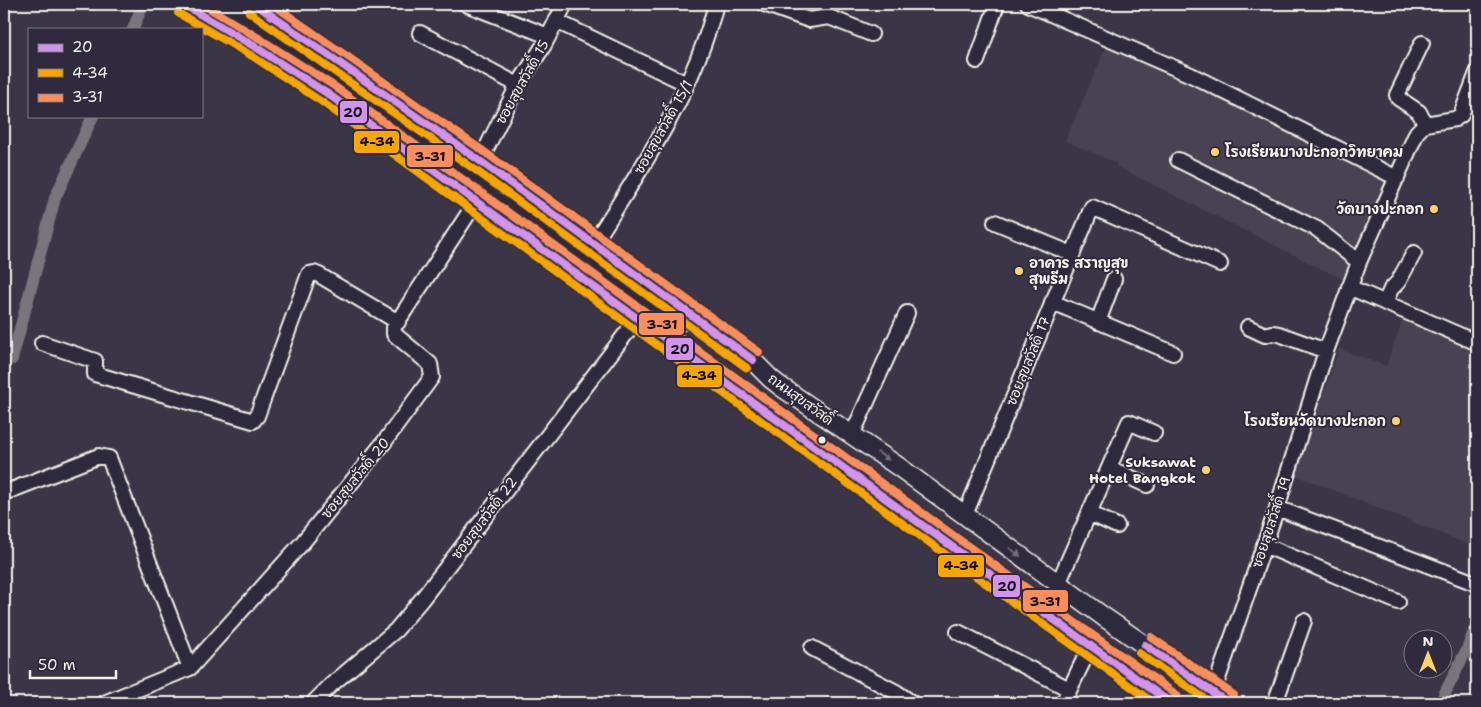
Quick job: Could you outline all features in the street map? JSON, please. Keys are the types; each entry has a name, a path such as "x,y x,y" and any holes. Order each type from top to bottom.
{"main road":[{"path":"227,4 307,58 645,297 771,379"},
{"path":"186,6 257,48 328,94 980,567 1171,703"},
{"name":"ถนนสุขสวัสดิ์","path":"261,6 594,243 749,357 771,379 1221,698"}],"street":[{"path":"466,4 548,36"},
{"name":"ซอยสุขสวัสดิ์ 15","path":"480,161 518,84 544,44 565,4"},
{"name":"ซอยสุขสวัสดิ์ 15/1","path":"594,243 656,145 687,84 716,4"},
{"path":"764,4 809,20 829,17 872,34"},
{"path":"977,61 997,4"},
{"path":"1028,4 1191,75 1397,178"},
{"path":"556,21 687,84"},
{"path":"420,33 518,84"},
{"path":"1422,43 1397,95 1398,98 1420,112 1425,124 1455,119 1461,115 1477,73"},
{"name":"ซอยสุขสวัสดิ์ 19","path":"1221,698 1264,546 1326,351 1359,262 1417,132 1425,124"},
{"path":"1178,160 1317,229 1359,262"},
{"path":"42,343 95,361 95,374 253,421 257,416 309,274 319,275 398,322 476,202"},
{"name":"ซอยสุขสวัสดิ์ 17","path":"965,515 1092,206 1220,264"},
{"path":"995,222 1048,239 1072,254"},
{"path":"1385,303 1391,289 1398,282 1414,252"},
{"path":"1098,322 1114,279"},
{"path":"1349,287 1473,341"},
{"path":"1052,302 1173,353"},
{"path":"852,436 907,312"},
{"name":"ซอยสุขสวัสดิ์ 22","path":"313,703 331,685 396,630 422,599 638,318"},
{"name":"ซอยสุขสวัสดิ์ 20","path":"104,703 190,668 303,542 385,441 432,377 430,364 394,334 393,330 398,322"},
{"path":"1248,327 1265,335 1279,334 1326,351"},
{"path":"1058,584 1129,422 1154,433"},
{"path":"4,493 99,456 109,458 190,668"},
{"path":"1109,468 1147,485"},
{"path":"1277,508 1475,583"},
{"path":"1089,513 1117,526"},
{"path":"1264,546 1398,602"},
{"path":"1275,703 1304,621"},
{"path":"958,632 1070,689"},
{"path":"1063,703 1091,645"},
{"path":"812,648 896,692 912,703"}],"shaded area":[{"name":"โรงเรียนบางปะกอกวิทยาคม","path":"1108,43 1391,179 1360,250 1349,259 1344,280 1116,166 1117,163 1065,141"},
{"name":"โรงเรียนวัดบางปะกอก","path":"1403,319 1477,351 1477,548 1296,475 1339,349 1386,366"}],"waterway":[{"path":"133,28 143,4"},
{"path":"4,358 12,359 55,198 92,118"},
{"path":"1440,703 1468,647 1477,624"}],"transit line":[{"name":"20","path":"183,4 257,48 328,94 980,567 1171,703"},
{"name":"3-31","path":"202,4 334,86 986,559 1177,695"},
{"name":"20","path":"255,4 480,161 753,360"},
{"name":"3-31","path":"272,4 486,153 759,352"},
{"name":"4-34","path":"249,12 474,169 747,368"},
{"name":"4-34","path":"178,13 252,56 322,102 974,575 1154,703"},
{"name":"3-31","path":"1151,637 1234,695"},
{"name":"20","path":"1145,645 1228,703"},
{"name":"4-34","path":"1139,653 1211,703"}],"place":[{"name":"โรงเรียนบางปะกอกวิทยาคม","path":"1215,152"},
{"name":"วัดบางปะกอก","path":"1434,209"},
{"name":"อาคาร สราญสุข สุพรีม","path":"1019,271"},
{"name":"โรงเรียนวัดบางปะกอก","path":"1396,421"},
{"name":"Suksawat Hotel Bangkok","path":"1206,470"}]}
